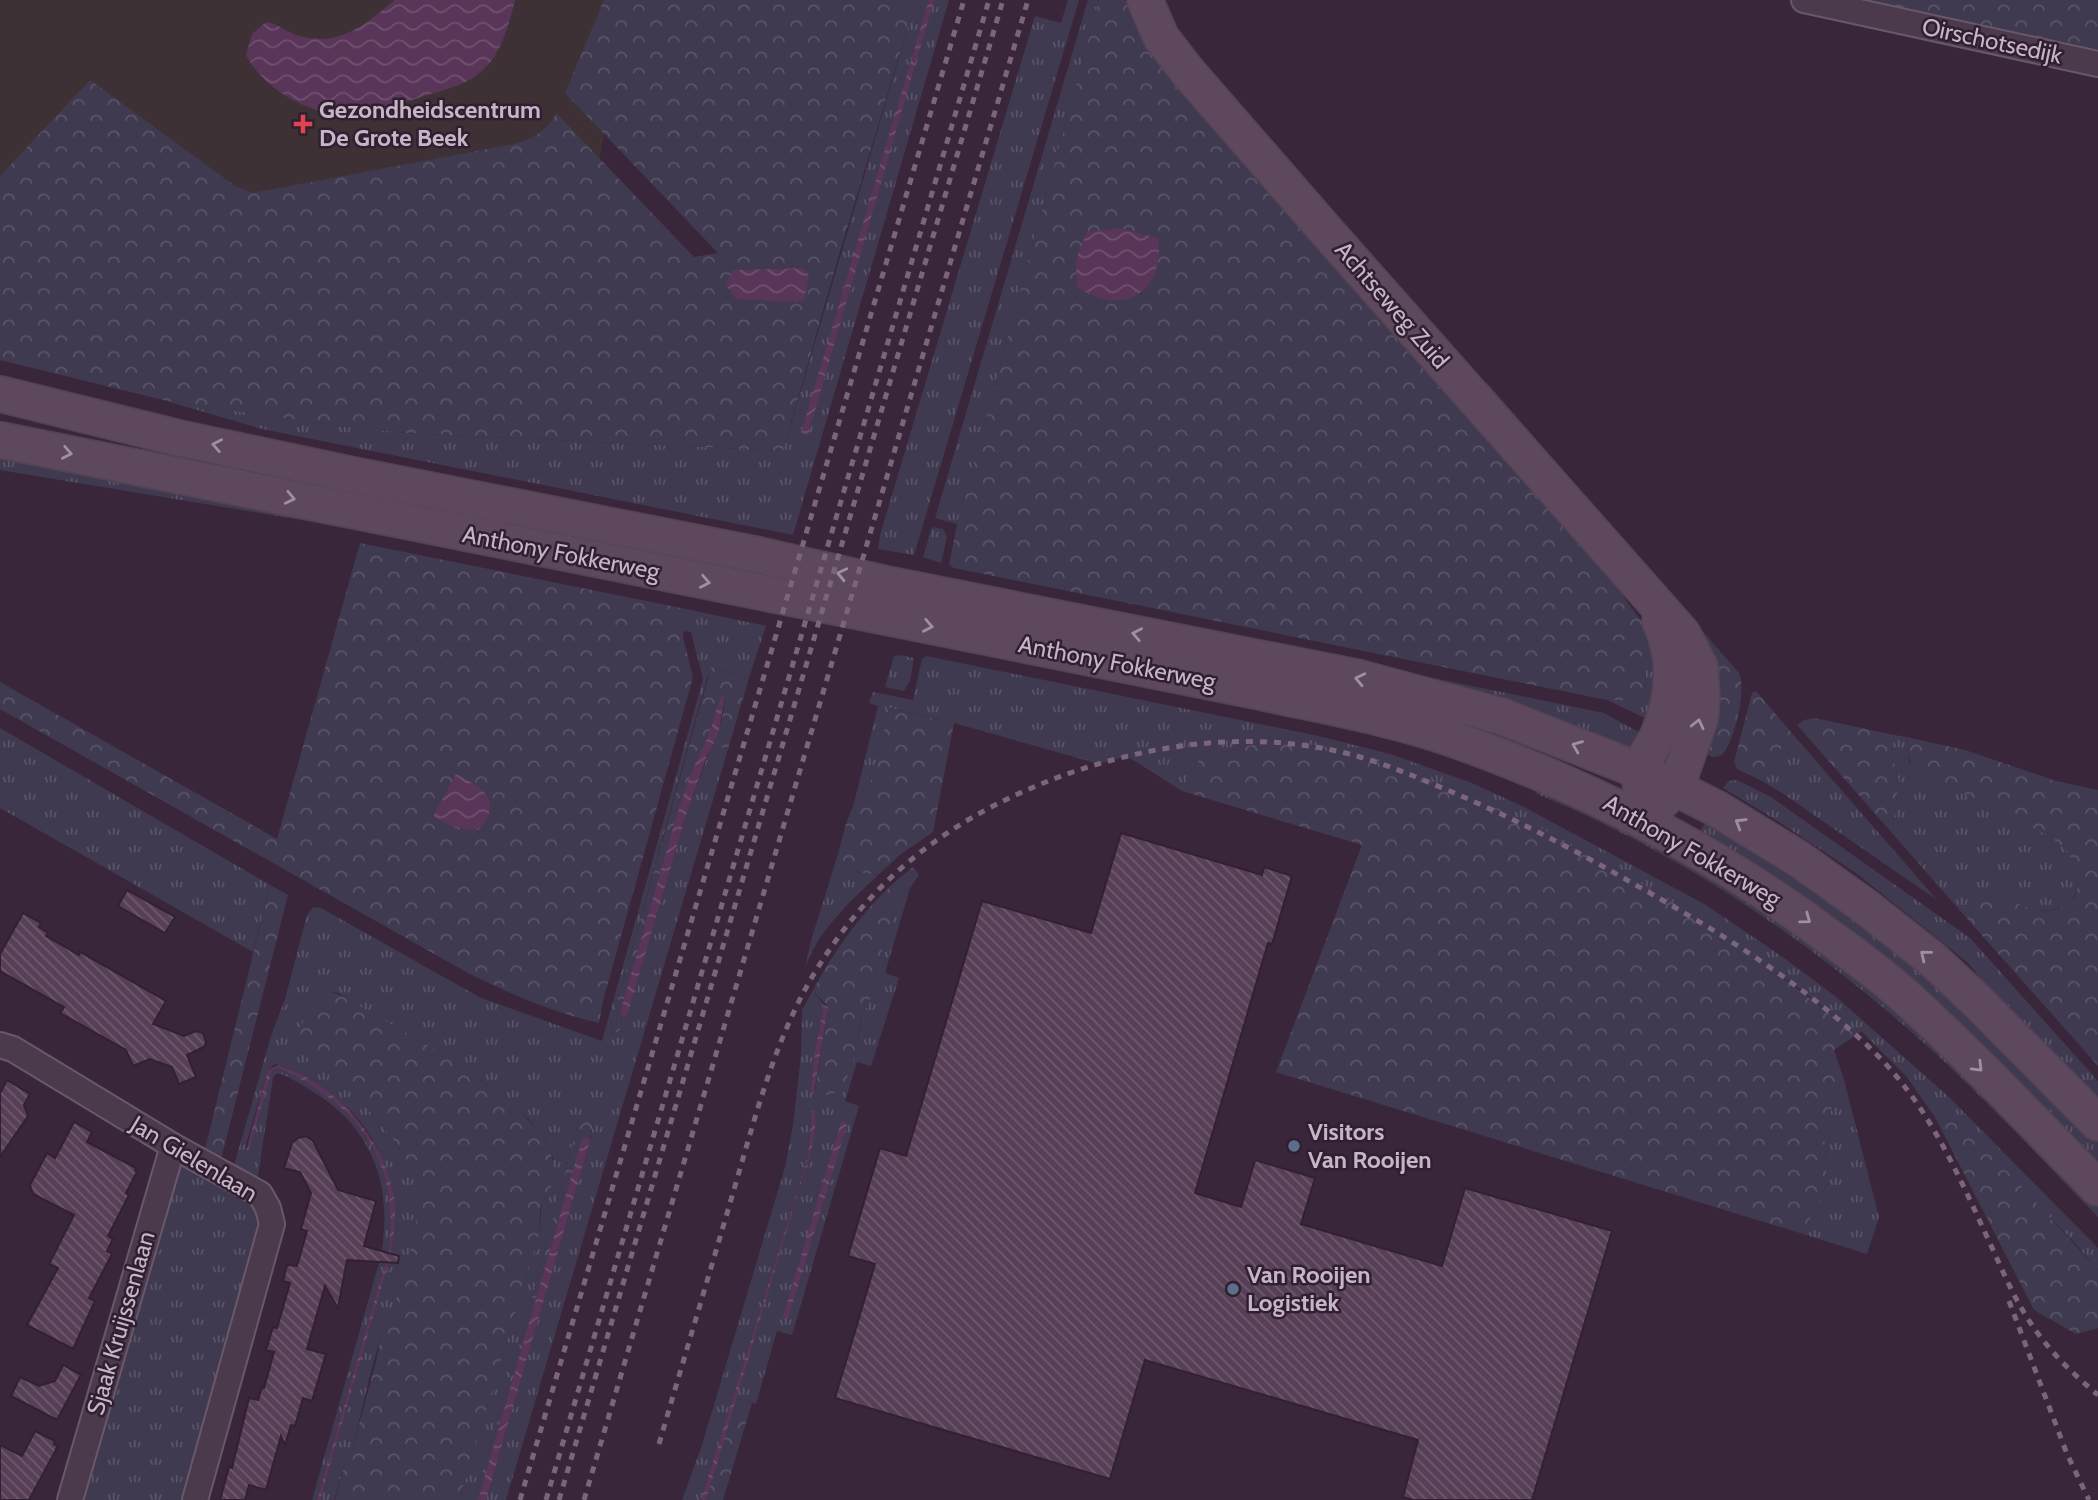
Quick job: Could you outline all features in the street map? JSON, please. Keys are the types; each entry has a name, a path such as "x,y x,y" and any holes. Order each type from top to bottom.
{"main road":[{"name":"Achtseweg Zuid","path":"1148,4 1161,37 1205,91 1644,592 1674,622 1690,646 1700,667 1700,719 1676,788 1644,819"},
{"name":"Anthony Fokkerweg","path":"0,394 179,438 349,474 1360,678 1501,716 1676,788 1719,810 1799,859 1932,959 2098,1123"},
{"name":"Anthony Fokkerweg","path":"0,440 1354,712 1450,738 1598,797 1644,819 1777,899 1906,997 2098,1188"},
{"name":"Achtseweg Zuid","path":"1644,592 1666,635 1673,681 1664,719 1640,771 1644,819"}],"street":[{"name":"Oirschotsedijk","path":"1804,0 2098,64"},
{"name":"Jan Gielenlaan","path":"0,1045 13,1049 173,1146 260,1194 268,1208 272,1224 195,1500"},
{"name":"Sjaak Kruijssenlaan","path":"70,1500 173,1146"}],"shaded area":[{"name":"Gezondheidscentrum De Grote Beek","path":"0,0 629,0 580,264 0,248"}],"green space":[{"path":"604,0 916,0 783,451 407,433 339,426 163,400 0,360 0,176 90,80 235,186 253,193 519,143 545,128 556,113 694,257 718,253 565,93","holes":["801,268 804,301 775,298 733,270"]},
{"path":"916,0 949,0 793,535 262,429 163,400 339,426 407,433 783,451"},
{"path":"1068,0 1079,0 914,555 878,549 1035,16 1061,23"},
{"path":"1088,0 1099,0 957,524 935,518"},
{"path":"1099,0 1125,0 1151,42 1616,576 1625,599 1651,635 1660,662 1646,669 1645,694 1638,700 1607,700 954,568 949,565 957,524","holes":["1120,228 1158,238 1141,295"]},
{"path":"1852,0 2098,0 2098,53"},
{"path":"1487,383 1739,673 1741,691 1738,716 1726,750 1721,756 1712,757 1701,751 1713,703 1480,389"},
{"path":"0,452 368,531 0,470"},
{"path":"932,527 943,529 947,537 941,563 923,557"},
{"path":"360,543 686,609 683,637 693,677 599,1023 532,1002 468,973 0,709 0,682 277,839"},
{"path":"686,609 766,626 749,678 712,667 707,678 611,1024 611,1027 619,1032 622,1017 627,1016 687,812 712,745 728,749 506,1500 486,1500 590,1141 594,1117 578,1123 518,1350 474,1500 459,1500 539,1235 542,1202 547,1197 553,1157 546,1141 529,1119 485,1083 338,993 330,991 311,1007 301,1035 308,1055 315,1064 353,1093 380,1123 408,1161 418,1183 419,1194 416,1226 407,1263 394,1307 378,1346 352,1450 345,1463 334,1500 320,1500 390,1258 393,1238 391,1196 381,1156 359,1120 344,1105 292,1070 275,1064 268,1070 245,1148 247,1151 272,1071 276,1068 285,1070 332,1099 366,1136 378,1157 386,1180 390,1205 387,1257 317,1500 312,1500 380,1259 384,1233 381,1184 364,1141 350,1122 332,1105 300,1083 281,1074 276,1074 273,1078 257,1182 233,1169 271,1036 285,999 307,915 313,907 321,908 481,998 602,1041 703,679 691,632 683,631"},
{"path":"894,656 914,658 910,681 904,691 885,687"},
{"path":"926,656 1314,735 1390,754 1472,783 1522,806 1706,905 1835,996 1949,1097 2098,1248 2098,1270 1956,1122 1935,1117 1906,1076 1861,1031 1856,1035 1800,989 1659,894 1560,838 1272,740 1200,758 1182,791 1127,756 1099,764 891,708 870,785 853,807 878,706 869,703 873,692 913,700 922,659"},
{"path":"1660,662 1653,722 1607,700 1638,699 1645,694 1646,669"},
{"path":"711,667 749,678 728,749 712,745 722,719 725,698 720,697 710,732 678,812 620,1012 622,1021 619,1032 613,1031 611,1024"},
{"path":"1394,670 1604,713 1646,736 1628,748"},
{"path":"1756,691 1791,732 1762,781 1737,769 1734,762 1752,693"},
{"path":"890,708 954,723 933,832 901,854 878,875 851,871 838,854 852,808 870,785"},
{"path":"1815,718 1894,735 1892,755 1899,781 1892,833 1797,725"},
{"path":"0,728 270,885 253,952 0,808"},
{"path":"1791,732 1937,900 1762,781"},
{"path":"1894,735 1906,737 1909,762 1971,797 2051,836 2064,848 2071,856 2078,873 2077,890 2068,903 2060,908 2043,911 1986,897 1963,914 1892,833 1899,781 1892,755"},
{"path":"1906,737 1965,750 2056,781 2098,790 2098,1066 1963,914 1982,899 1994,896 2044,911 2055,910 2067,904 2075,895 2078,885 2075,865 2070,856 2058,843 2041,832 1983,803 1926,780 1911,763"},
{"path":"1272,740 1336,748 1364,755 1479,800 1537,827 1593,856 1702,922 1755,958 1856,1035 1834,1050 1843,1076 1824,1131 1827,1184 1803,1234 1276,1072 1362,845 1182,791 1200,758"},
{"path":"1737,780 1771,797 1970,938 2098,1081 2098,1108 2035,1044 1968,963 1856,873 1723,788 1729,781"},
{"path":"1539,786 1583,805 1799,929 1945,1051 2098,1205 2098,1217 1948,1065 1836,969 1692,871 1589,817 1535,793"},
{"path":"1707,820 1743,841 1860,920 1973,1016 2098,1142 2098,1170 1698,835"},
{"path":"838,854 851,871 878,875 826,930 810,955 805,969 810,944"},
{"path":"913,867 919,875 910,888 885,973 899,978 871,1066 857,1062 845,1101 859,1106 792,1335 777,1331 756,1404 735,1398 808,1162 811,1120 808,1157 701,1500 682,1500 702,1445 785,1167 801,1055 802,1010 813,990 824,1005 816,1044 814,1093 815,1091 830,1096 858,1039 863,1010 868,1007 902,876"},
{"path":"902,876 889,932 876,970 868,1007 863,1011 854,1058 846,1080 830,1096 815,1091 828,1007 813,990 852,929"},
{"path":"270,885 288,895 220,1163 204,1153"},
{"path":"330,991 429,1047 495,1091 542,1136 552,1157 551,1186 541,1207 539,1235 459,1500 335,1500 345,1463 352,1450 383,1330 394,1306 407,1261 416,1223 419,1191 411,1167 382,1125 358,1099 305,1055 300,1037 306,1016 322,992"},
{"path":"1843,1076 1879,1217 1867,1254 1803,1234 1827,1184 1824,1131"},
{"path":"586,1116 594,1117 590,1138 585,1137 582,1140 478,1500 474,1500 518,1350 578,1123"},
{"path":"1935,1117 1956,1122 2008,1172 2098,1270 2098,1328 2076,1334 2034,1310"},
{"path":"189,1163 253,1200 259,1212 260,1228 182,1500 81,1500 175,1166"},
{"path":"735,1398 752,1403 723,1500 706,1500"}],"water":[{"path":"395,0 515,0 500,46 479,74 450,88 375,110 353,114 329,113 301,104 287,97 263,78 246,55 252,34 266,22 296,35 325,39 361,26"},
{"path":"929,0 934,0 808,435 801,433"},
{"path":"1120,228 1158,238 1159,257 1155,273 1137,295 1124,300 1093,296 1077,286 1076,259 1087,232"},
{"path":"802,268 809,275 804,301 736,299 726,285 733,270"},
{"path":"720,697 725,697 718,734 687,812 627,1016 622,1017 620,1012 678,811 689,778 710,732"},
{"path":"456,774 482,790 490,803 486,820 478,830 456,828 433,817"},
{"path":"824,1005 828,1007 814,1093 811,1090 816,1044"},
{"path":"278,1065 319,1085 354,1116 380,1155 389,1177 395,1206 390,1258 320,1500 317,1500 387,1257 390,1205 378,1158 366,1137 332,1100 285,1071 276,1068 272,1071 249,1149 246,1151 268,1070"},
{"path":"812,1111 815,1111 815,1131 809,1160 706,1500 701,1500 808,1157"},
{"path":"845,1121 847,1125 788,1318 784,1320 841,1122"},
{"path":"590,1138 590,1141 486,1500 478,1500 582,1139"}],"building":[{"path":"1121,833 1262,875 1264,867 1292,876 1272,944 1268,943 1195,1193 1241,1207 1255,1160 1315,1178 1301,1224 1442,1266 1465,1188 1612,1231 1532,1500 1413,1500 1403,1497 1418,1440 1145,1360 1110,1479 835,1398 875,1264 848,1256 880,1148 906,1156 982,901 1091,933"},
{"path":"127,890 175,917 165,933 118,906"},
{"path":"23,913 41,923 39,927 48,933 46,936 79,955 80,952 166,1001 153,1024 184,1036 196,1031 203,1033 206,1042 204,1047 187,1055 196,1077 179,1084 172,1067 150,1059 133,1066 126,1050 60,1013 64,1007 0,971 0,954"},
{"path":"7,1080 30,1094 24,1105 28,1116 0,1157 0,1093"},
{"path":"74,1122 92,1132 87,1142 136,1168 137,1172 126,1193 129,1195 108,1236 113,1239 107,1251 112,1254 89,1298 95,1301 73,1349 27,1325 58,1268 49,1264 74,1215 33,1194 30,1185 47,1153 55,1158"},
{"path":"306,1136 313,1141 338,1190 376,1201 364,1246 399,1256 398,1263 347,1260 338,1308 325,1286 307,1349 326,1354 312,1401 303,1398 295,1426 291,1425 285,1445 281,1436 266,1490 249,1485 245,1500 220,1500 229,1467 232,1468 249,1398 258,1400 262,1387 264,1388 274,1352 266,1350 273,1327 277,1328 290,1283 283,1281 287,1265 297,1266 307,1231 301,1229 311,1193 300,1172 284,1168 292,1143"},
{"path":"63,1365 81,1375 57,1420 11,1396 20,1377 39,1386 55,1381"},
{"path":"35,1431 55,1441 54,1444 58,1446 29,1500 0,1500 0,1445 22,1456"}],"railway":[{"path":"520,1500 964,0"},
{"path":"546,1500 989,0"},
{"path":"559,1500 1003,0"},
{"path":"584,1500 1028,0"},
{"path":"659,1444 773,1063 797,1004 830,949 853,918 878,890 934,842 997,804 1031,788 1101,763 1134,755 1169,748 1237,742 1272,742 1341,752 1384,765 1452,792 1522,824 1612,871 1731,941 1794,984 1879,1057 1913,1098 1954,1167 2008,1284 2026,1315 2054,1353 2098,1395"},
{"path":"2009,1301 2067,1454 2089,1500"}],"place":[{"name":"Gezondheidscentrum De Grote Beek","path":"303,124"},
{"name":"Visitors Van Rooijen","path":"1294,1146"},
{"name":"Van Rooijen Logistiek","path":"1233,1289"}]}
